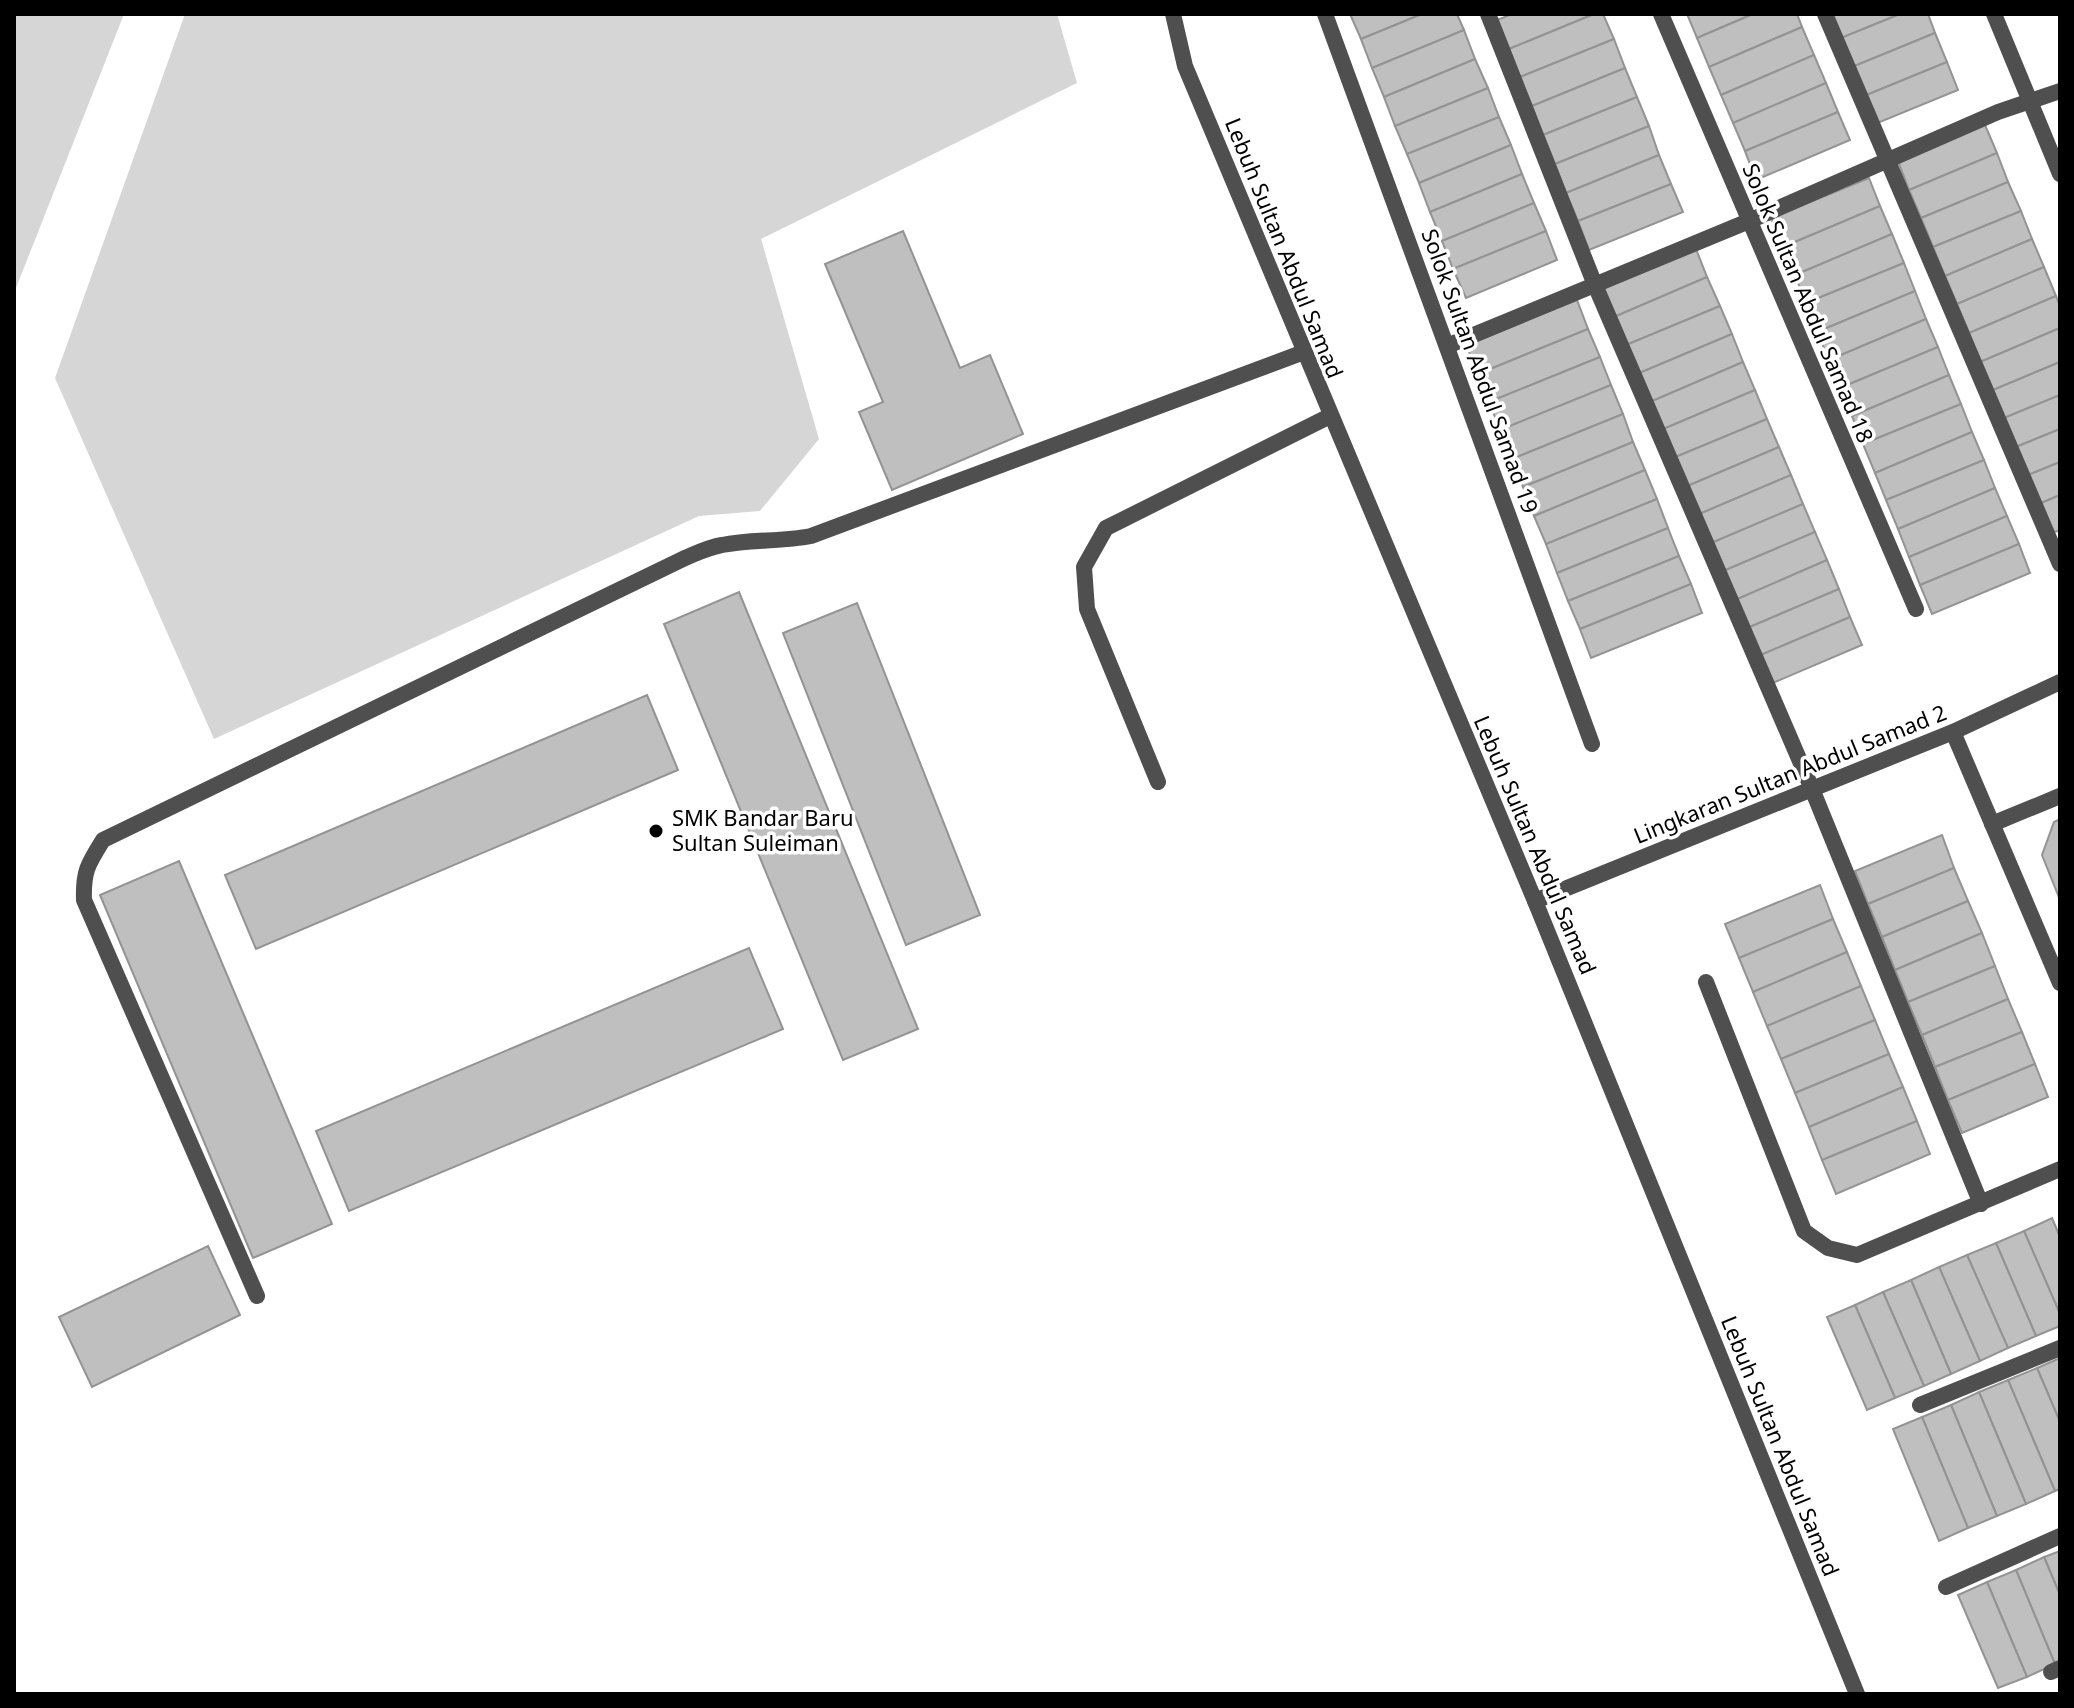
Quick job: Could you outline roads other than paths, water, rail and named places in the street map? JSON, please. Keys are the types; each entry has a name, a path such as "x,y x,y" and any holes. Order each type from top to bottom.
{"street":[{"name":"Lebuh Sultan Abdul Samad","path":"1173,14 1185,66 1535,901 1857,1694"},
{"name":"Solok Sultan Abdul Samad 19","path":"1325,14 1592,744"},
{"path":"1488,14 1595,285 1812,789 1981,1204"},
{"name":"Solok Sultan Abdul Samad 18","path":"1661,14 1916,609"},
{"path":"1825,14 2060,564"},
{"path":"1994,14 2060,174"},
{"path":"1447,346 1749,221 1998,112 2060,91"},
{"path":"257,1296 84,900 83,878 103,840 718,545 789,541 811,536 1304,352"},
{"path":"1158,782 1087,609 1084,567 1106,528 1330,416"},
{"name":"Lingkaran Sultan Abdul Samad 2","path":"1535,901 1953,732 2060,682"},
{"path":"1953,732 2060,983"},
{"path":"1992,824 2060,796"},
{"path":"1706,982 1804,1231 1828,1248 1857,1255 2060,1169"},
{"path":"1920,1405 2060,1348"},
{"path":"1946,1587 2060,1536"}],"place":[{"name":"SMK Bandar Baru Sultan Suleiman","path":"656,831"}]}
